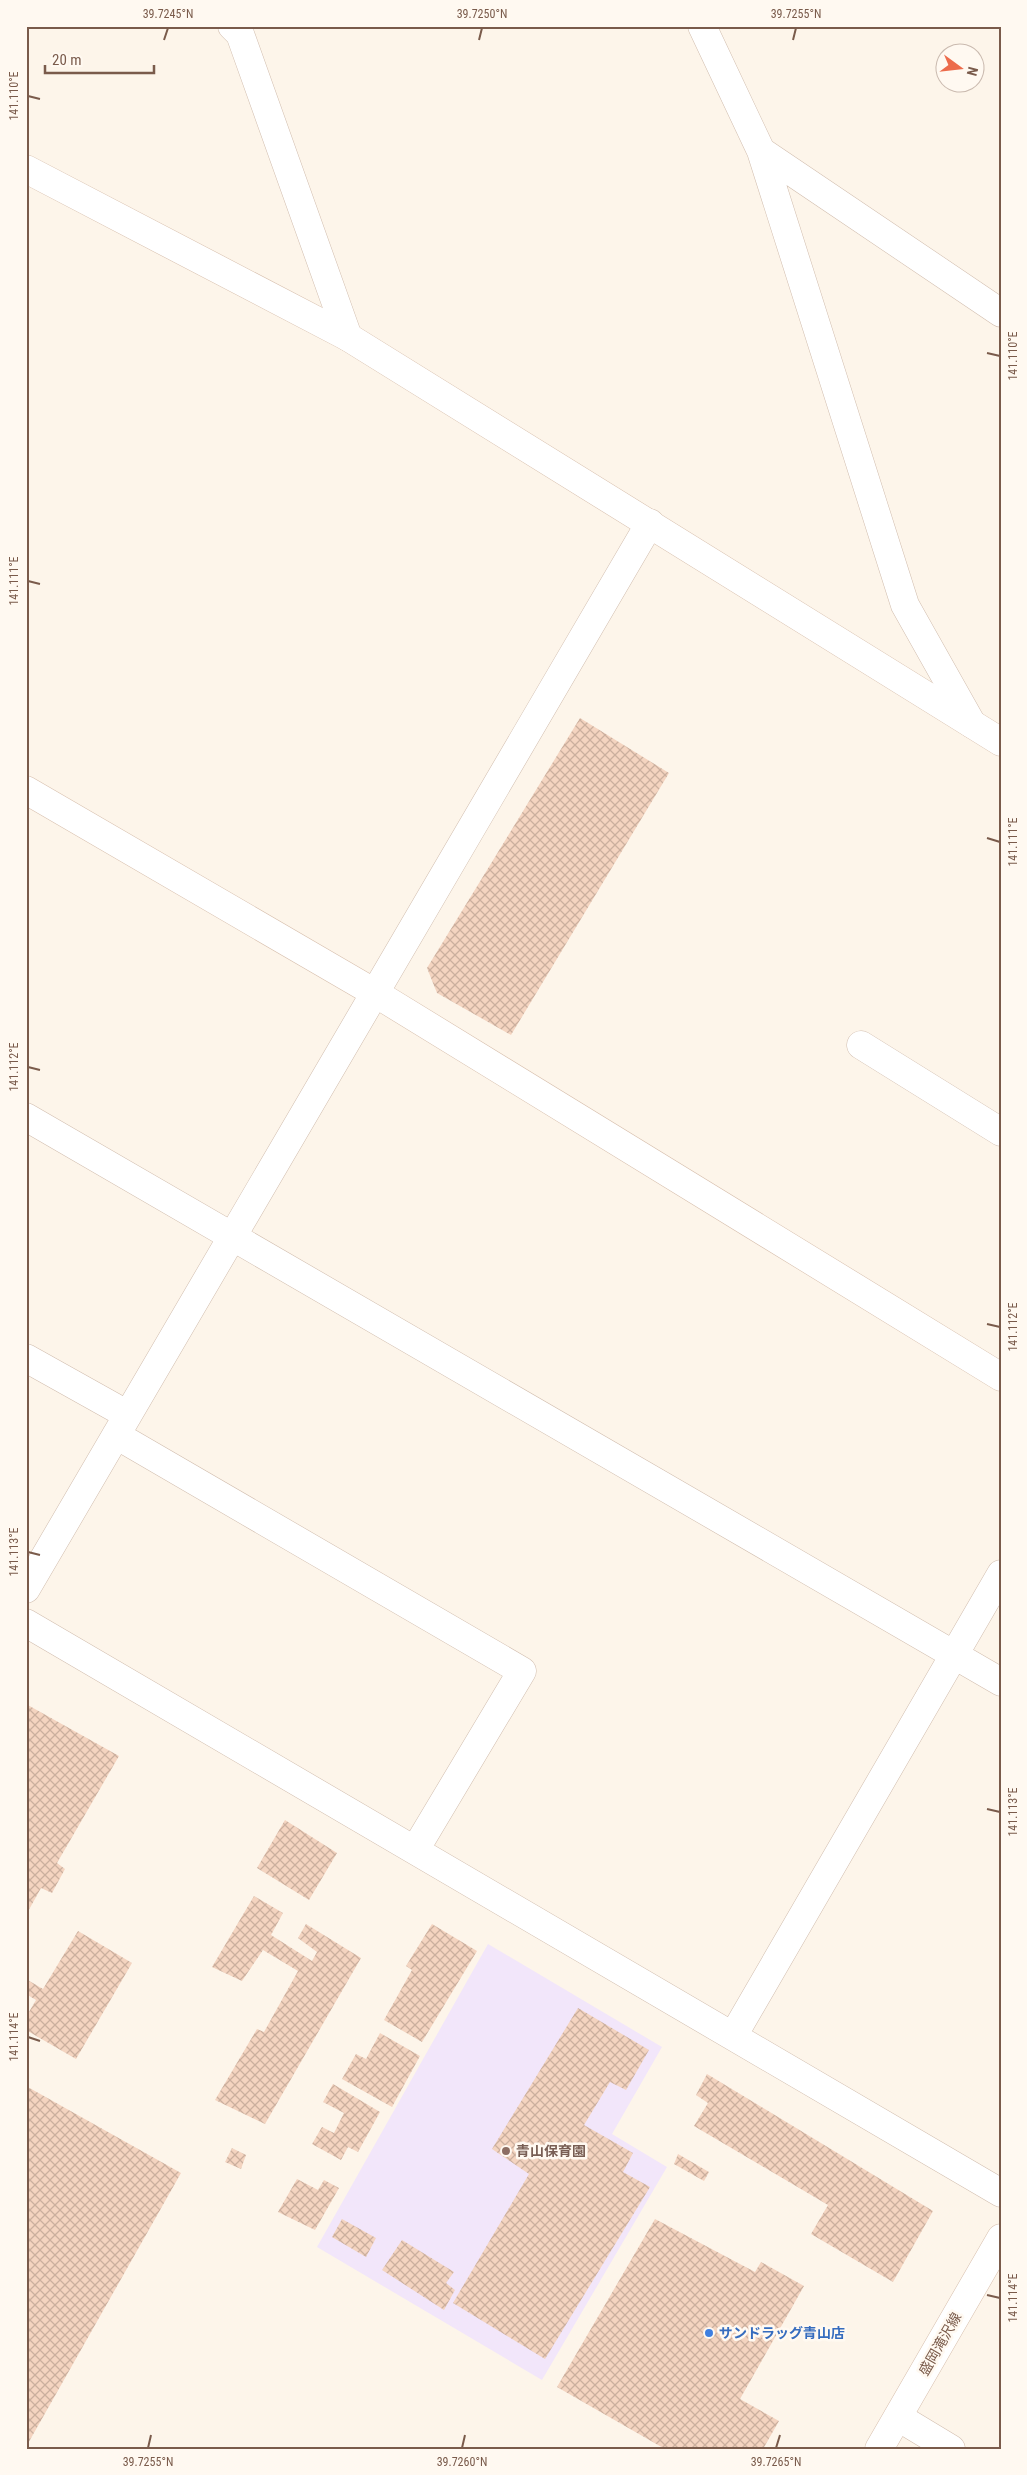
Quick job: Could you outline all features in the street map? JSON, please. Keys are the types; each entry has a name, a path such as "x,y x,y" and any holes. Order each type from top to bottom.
{"street":[{"path":"232,26 240,34 348,337"},
{"path":"702,26 761,150 905,605 972,724"},
{"path":"761,150 1001,313"},
{"path":"27,170 348,337 1001,742"},
{"path":"26,1589 650,523"},
{"path":"26,790 375,993 1001,1377"},
{"path":"861,1045 1001,1132"},
{"path":"26,1117 1001,1682"},
{"path":"26,1358 122,1425 522,1671 415,1850"},
{"path":"732,2036 1001,1574"},
{"path":"26,1623 1001,2193"},
{"name":"盛岡滝沢線","path":"878,2449 1001,2238"},
{"path":"898,2417 951,2449"}],"shaded area":[{"name":"青山保育園","path":"488,1944 662,2047 612,2134 667,2167 542,2380 317,2247"}],"building":[{"path":"580,718 669,773 511,1035 437,993 427,968"},
{"path":"26,1704 119,1756 57,1863 65,1869 52,1893 41,1888 26,1915"},
{"path":"285,1820 337,1853 309,1900 257,1868"},
{"path":"254,1896 283,1913 271,1935 312,1961 317,1952 298,1938 306,1924 361,1958 265,2124 215,2100 257,2029 264,2032 298,1971 263,1950 242,1981 212,1967"},
{"path":"432,1924 477,1951 422,2042 384,2020 412,1970 406,1966"},
{"path":"78,1931 132,1963 76,2059 26,2030 26,2017 36,2000 26,1994 26,1979 43,1989"},
{"path":"578,2008 649,2050 626,2090 610,2082 584,2125 633,2153 623,2172 650,2187 545,2359 453,2303 529,2174 492,2149"},
{"path":"380,2033 420,2056 392,2107 342,2079 356,2054 366,2059"},
{"path":"707,2074 933,2211 893,2282 811,2234 828,2205 694,2126 708,2103 696,2095"},
{"path":"333,2084 380,2112 358,2152 348,2147 341,2160 312,2144 322,2127 334,2133 344,2113 323,2102"},
{"path":"26,2086 181,2173 26,2447"},
{"path":"232,2148 246,2155 241,2169 225,2162"},
{"path":"678,2154 709,2172 704,2181 674,2164"},
{"path":"297,2179 318,2190 324,2180 339,2188 315,2230 278,2212"},
{"path":"342,2219 376,2238 366,2257 332,2237"},
{"path":"655,2219 755,2272 761,2262 804,2286 740,2399 779,2421 763,2449 665,2449 557,2387"},
{"path":"402,2240 454,2272 446,2283 455,2290 444,2310 382,2270"}],"place":[{"name":"青山保育園","path":"506,2151"},
{"name":"サンドラッグ青山店","path":"709,2333"}]}
